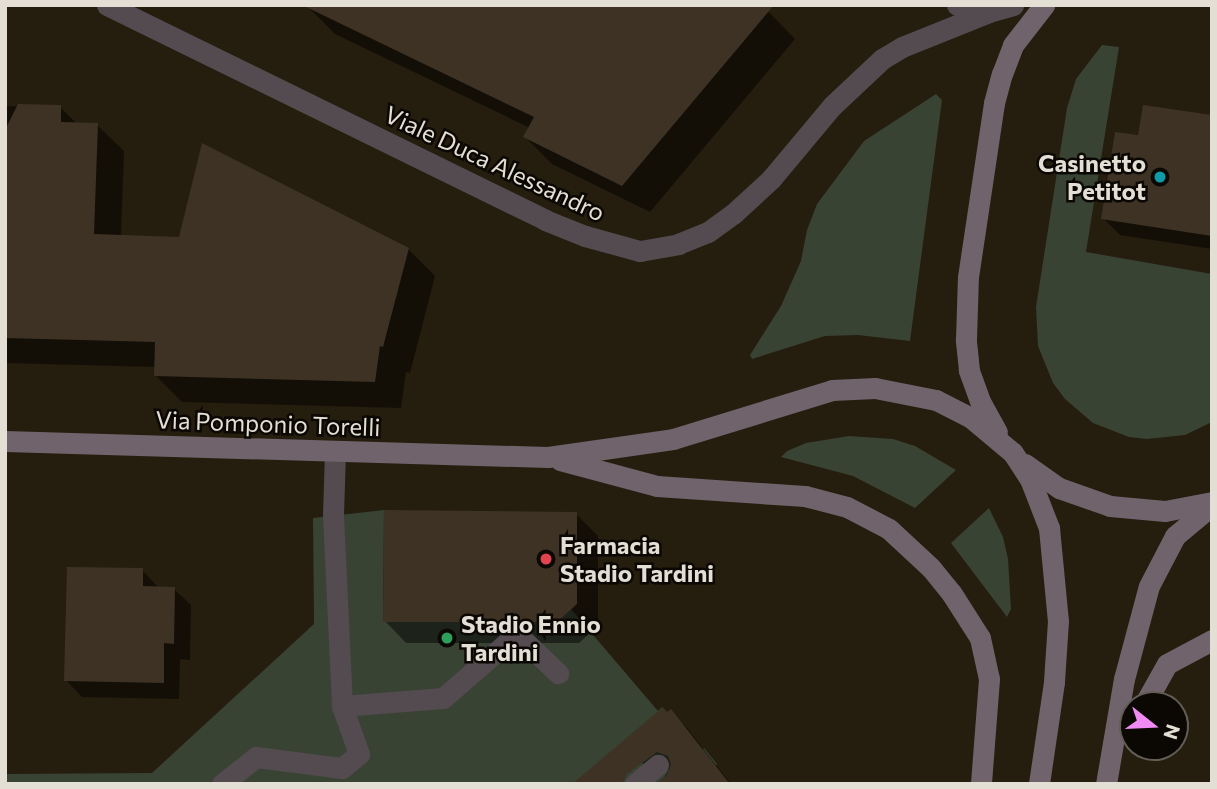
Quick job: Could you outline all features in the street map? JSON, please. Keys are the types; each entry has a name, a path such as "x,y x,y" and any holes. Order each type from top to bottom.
{"main road":[{"path":"1039,784 1054,682 1056,589 1049,528 1030,479 990,420 969,370 965,309 997,93 1013,45 1044,5"},
{"name":"Via Pomponio Torelli","path":"530,457 652,444 721,426 813,394 875,388 916,394 955,409 985,428 1013,453"},
{"name":"Via Pomponio Torelli","path":"5,441 530,457 568,461 657,486 806,496 847,507 889,529 932,568 980,638 989,679 981,784"},
{"path":"1013,453 1034,472 1059,488 1110,506 1165,510 1212,504"},
{"path":"1108,774 1134,636 1156,568 1175,536 1212,504"},
{"path":"1152,691 1167,664 1212,640"},
{"path":"1108,774 1119,752"}],"street":[{"name":"Viale Duca Alessandro","path":"107,5 545,220 585,236 640,251 678,244 708,232 733,215 771,179 832,106 882,58 902,47 1009,6"},
{"path":"957,5 1009,6"},
{"path":"222,784 256,757 342,768 359,754 342,706 332,515 335,451"},
{"path":"342,706 443,698 517,634 558,673"},
{"path":"635,784 658,765"}],"green space":[{"path":"1102,45 1119,47 1086,252 1212,274 1212,422 1185,435 1147,439 1129,437 1093,423 1065,399 1053,383 1038,346 1036,307 1067,108 1076,79"},
{"path":"936,94 942,100 910,341 858,335 825,336 752,359 750,355 781,306 801,261 807,230 817,204 864,141"},
{"path":"849,436 893,439 915,446 956,470 915,508 853,476 781,457 787,451 806,443"},
{"path":"989,508 1003,537 1008,559 1011,609 1007,617 951,543"},
{"name":"Stadio Ennio Tardini","path":"384,510 383,622 556,622 571,609 658,711 662,707 667,712 699,752 704,748 717,764 714,768 721,784 5,784 5,774 152,773 314,624 313,518"}],"building":[{"path":"302,5 774,5 622,186 523,137 534,117"},
{"path":"18,104 61,105 61,122 98,123 94,234 179,237 202,143 409,248 383,347 380,346 375,382 154,376 155,342 5,338 5,130"},
{"name":"Casinetto Petitot","path":"1143,105 1212,115 1212,236 1101,219 1115,132 1138,135"},
{"path":"384,510 577,512 577,604 557,622 383,622"},
{"path":"67,567 143,568 143,586 175,587 174,644 164,643 164,683 64,681"},
{"path":"662,708 667,712 671,709 730,784 656,784 667,775 671,764 668,756 657,752 627,774 622,784 572,784"}],"place":[{"name":"Casinetto Petitot","path":"1160,177"},
{"name":"Farmacia Stadio Tardini","path":"546,559"},
{"name":"Stadio Ennio Tardini","path":"447,638"}]}
